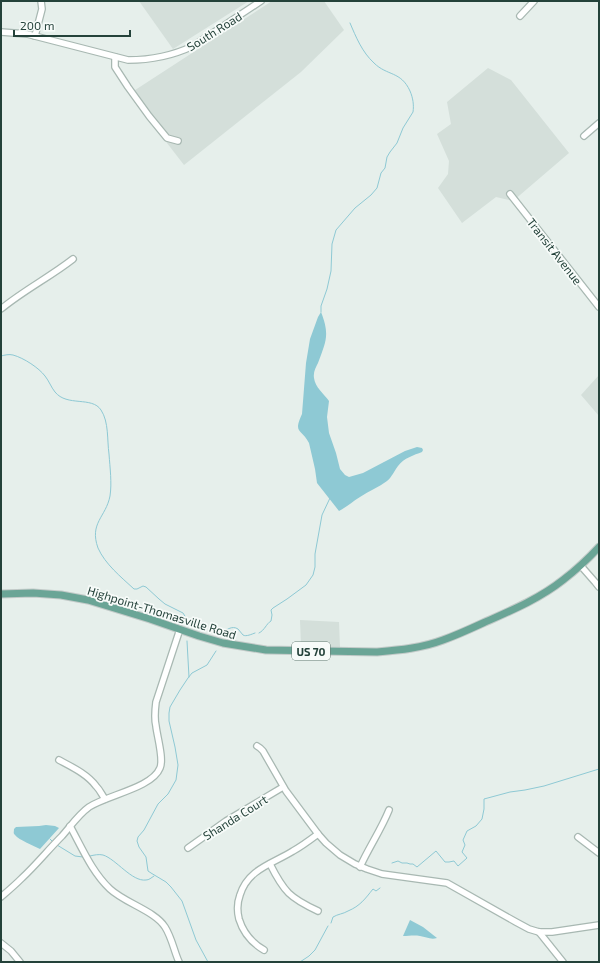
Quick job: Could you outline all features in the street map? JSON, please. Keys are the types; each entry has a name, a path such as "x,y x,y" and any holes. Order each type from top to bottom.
{"main road":[{"name":"Highpoint-Thomasville Road","path":"1,594 33,593 61,595 88,600 124,610 223,644 266,650 377,652 407,649 443,641 519,607 542,595 562,581 581,566 599,547"}],"street":[{"name":"South Road","path":"1,32 20,33 35,36 128,60 140,60 163,57 183,51 261,1"},
{"path":"520,16 534,1"},
{"path":"35,36 42,3"},
{"path":"115,57 115,67 149,116 167,138 178,141"},
{"path":"584,136 599,123"},
{"name":"Transit Avenue","path":"510,194 599,307"},
{"path":"1,310 27,290 73,259"},
{"path":"581,566 599,587"},
{"path":"1,897 22,878 70,826 90,807 152,779 160,768 161,760 154,714 156,702 180,629"},
{"path":"257,746 263,751 283,787 318,834 340,855 360,866 382,874 446,883 529,929 539,932 552,932 599,925"},
{"path":"59,760 89,779 96,785 105,799"},
{"name":"Shanda Court","path":"188,848 226,821 283,787"},
{"path":"360,866 389,810"},
{"path":"70,826 91,866 110,889 122,898 158,919 166,928 179,962"},
{"path":"264,950 257,946 245,932 239,917 238,906 240,893 245,882 253,873 293,852 318,834"},
{"path":"578,837 599,853"},
{"path":"270,864 288,894 297,901 318,912"},
{"path":"539,932 563,962"},
{"path":"1,943 11,951 20,962"}],"shaded area":[{"path":"139,1 249,1 173,49"},
{"path":"272,1 324,1 344,30 301,72 184,165 129,94"},
{"path":"488,68 511,80 569,153 513,201 496,197 462,223 438,188 448,174 449,161 437,134 451,124 447,102"},
{"path":"599,375 599,416 581,395"},
{"path":"300,620 339,622 340,647 301,646"}],"water":[{"path":"321,312 324,320 326,338 314,372 314,378 318,387 329,401 327,417 329,433 340,469 349,477 363,473 405,451 417,447 422,448 423,450 422,452 403,461 387,481 339,511 317,483 309,443 298,428 299,420 302,414 306,363 310,339"},
{"path":"46,825 59,828 40,849 20,839 14,833 14,829 16,827"},
{"path":"410,920 423,927 437,938 431,939 420,936 403,936"}],"waterway":[{"path":"321,312 321,306 331,271 332,244 336,230 355,208 377,188 381,173 385,168 387,157 397,143 403,128 413,112 412,96 406,85 398,77 379,67 370,59 360,44 350,23"},
{"path":"1,356 17,356 35,367 42,373 60,397 72,401 92,403 101,410 107,426 111,486 108,503 97,526 96,539 98,548 109,565 134,589 143,586 146,587 165,604 183,613 188,621"},
{"path":"259,633 271,621 271,610 306,585 313,575 322,515 330,498"},
{"path":"221,634 229,628 238,629 244,636 255,633"},
{"path":"187,641 189,677"},
{"path":"208,962 196,940 182,901 166,882 148,871 146,857 137,841 158,804 168,794 176,780 178,765 169,721 170,707 192,673 207,665 216,651"},
{"path":"392,863 398,861 413,864 417,867 436,851 445,862 454,861 458,866 467,858 462,852 465,845 463,840 467,831 476,826 482,819 484,799 510,792 544,786 599,769"},
{"path":"57,845 75,856 83,857"},
{"path":"90,856 103,855 108,857 135,878 141,880 148,880 154,876"},
{"path":"331,923 333,917 356,907 373,889 376,891 380,888"},
{"path":"300,962 315,950 328,926"}]}
